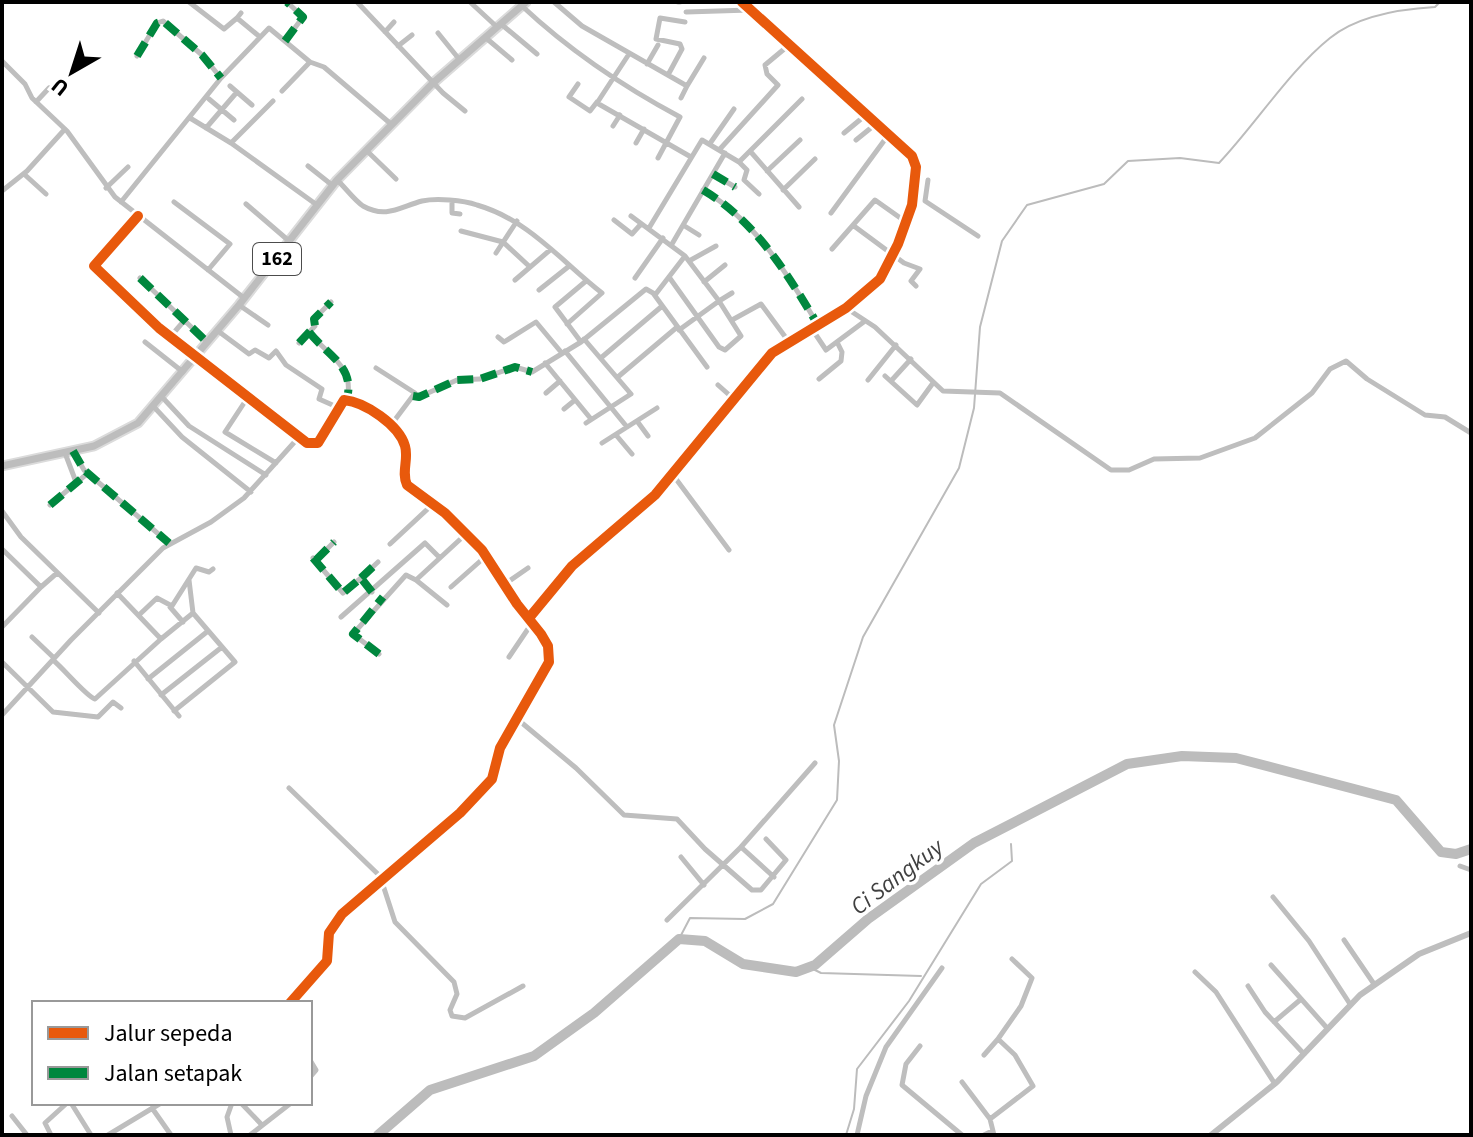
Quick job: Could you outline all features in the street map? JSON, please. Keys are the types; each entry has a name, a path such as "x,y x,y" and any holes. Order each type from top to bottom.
{"main road":[{"name":"162","path":"2,466 69,452 124,433 154,407 290,241 334,182 433,83 524,4"}],"street":[{"path":"189,2 224,29 239,16 260,37"},
{"path":"285,41 303,17 287,2"},
{"path":"357,2 433,83 465,111"},
{"path":"470,2 537,54"},
{"path":"554,2 582,26 687,86"},
{"path":"509,657 531,620 572,566 650,501 736,401 762,364 789,342 846,308 880,279 906,222 912,205 915,162 889,134 742,2"},
{"path":"524,4 566,45 613,80 680,117 658,158"},
{"path":"686,12 750,10"},
{"path":"668,75 682,49 680,44 656,39 660,18 685,22"},
{"path":"137,56 157,23 163,21 221,78"},
{"path":"385,32 394,22"},
{"path":"121,202 221,78 269,28 310,62 324,67 391,124"},
{"path":"438,33 459,59"},
{"path":"398,46 412,35"},
{"path":"486,38 512,60"},
{"path":"647,64 658,45"},
{"path":"672,244 723,151 778,85 767,74 765,65 789,45"},
{"path":"578,84 569,97 590,111 629,54"},
{"path":"681,98 704,58"},
{"path":"2,61 25,84 36,102 65,129 106,188 208,270 268,325"},
{"path":"282,91 310,62"},
{"path":"230,86 252,105"},
{"path":"36,102 49,88"},
{"path":"206,128 237,92"},
{"path":"209,99 234,120"},
{"path":"739,162 802,99"},
{"path":"231,143 273,101"},
{"path":"597,102 691,157"},
{"path":"711,142 734,109"},
{"path":"844,133 867,114"},
{"path":"613,126 620,115"},
{"path":"190,118 231,143 317,205"},
{"path":"856,140 877,123"},
{"path":"2,191 24,174 65,129"},
{"path":"636,143 644,129"},
{"path":"831,213 889,134"},
{"path":"649,228 704,139 739,162 747,170 743,178 759,194"},
{"path":"767,171 800,140"},
{"path":"366,149 396,179"},
{"path":"750,151 799,207"},
{"path":"783,190 815,159"},
{"path":"308,166 334,182 358,203 378,212 396,212 420,202 452,202 475,204 517,221 541,237 550,250 603,296 567,324"},
{"path":"106,188 128,167"},
{"path":"24,174 46,194"},
{"path":"713,174 735,187"},
{"path":"928,180 927,202 978,236"},
{"path":"703,190 756,234 785,270 825,350 866,321"},
{"path":"832,249 876,200 906,222"},
{"path":"174,202 233,246 208,270"},
{"path":"452,202 452,213 460,214"},
{"path":"246,204 290,241"},
{"path":"138,216 94,266 171,336 299,437 315,445 337,407 347,399 351,384 348,374 309,332"},
{"path":"631,216 672,244 687,259 741,336 725,350 669,277"},
{"path":"614,220 632,234 641,224"},
{"path":"496,253 517,221"},
{"path":"683,225 699,235"},
{"path":"854,226 893,255 920,269 911,281 916,286"},
{"path":"461,231 503,242 530,267"},
{"path":"635,278 663,238"},
{"path":"655,295 687,259 716,246"},
{"path":"515,280 550,250"},
{"path":"704,282 725,265"},
{"path":"539,290 568,267"},
{"path":"140,278 208,343"},
{"path":"545,363 589,421 631,394 619,376 567,324 555,307 586,281"},
{"path":"376,368 419,397 457,380 480,379 515,367 532,372 583,340 644,290 655,295 707,367"},
{"path":"619,376 678,329 732,293"},
{"path":"299,343 315,326 314,319 331,302"},
{"path":"732,320 764,305 789,342"},
{"path":"602,357 661,307"},
{"path":"846,308 896,345 943,391 984,390 1005,396 1097,463 1121,472 1154,459 1190,460 1215,454 1255,438 1312,393 1330,369 1346,361 1425,415 1445,417 1471,433"},
{"path":"171,336 183,322"},
{"path":"498,337 504,342 536,322 612,406 627,427"},
{"path":"218,331 249,354 255,350 269,358 276,351 286,365 322,389 319,399 337,407"},
{"path":"145,342 184,373"},
{"path":"819,379 841,361 842,352 837,342"},
{"path":"868,380 896,345"},
{"path":"891,381 911,359"},
{"path":"885,376 917,405 933,383"},
{"path":"546,393 560,381"},
{"path":"718,385 736,401"},
{"path":"390,425 414,395"},
{"path":"248,397 225,432 276,463"},
{"path":"163,398 189,426 266,475"},
{"path":"292,1001 327,961 329,933 334,923 357,899 384,885 492,779 500,748 549,662 548,646 486,556 467,533 407,485 405,444 390,425 347,399"},
{"path":"564,409 575,399"},
{"path":"154,407 182,437 251,492"},
{"path":"602,443 657,408"},
{"path":"637,421 648,436"},
{"path":"616,435 632,454"},
{"path":"3,713 169,543 211,522 251,492 299,437"},
{"path":"69,452 88,473 169,543"},
{"path":"69,452 76,482"},
{"path":"50,505 88,473"},
{"path":"673,475 729,550"},
{"path":"390,544 433,504"},
{"path":"2,511 21,537 99,613"},
{"path":"416,580 467,533"},
{"path":"334,542 314,559 343,593 378,562"},
{"path":"341,617 425,543 439,557"},
{"path":"2,549 41,587"},
{"path":"451,587 486,556"},
{"path":"170,607 196,568 209,572 213,569"},
{"path":"505,584 528,568"},
{"path":"2,627 57,573"},
{"path":"379,654 353,634 406,575 447,605"},
{"path":"361,578 372,592"},
{"path":"134,661 176,714 235,664 193,613 188,579"},
{"path":"117,593 161,639"},
{"path":"139,615 157,598 183,622"},
{"path":"32,637 75,679 88,697 95,699 134,661 193,613"},
{"path":"148,679 208,631"},
{"path":"161,695 222,647"},
{"path":"2,662 60,715 98,717 113,702 121,708"},
{"path":"516,718 576,768 617,811 632,817 677,819 723,866 752,890 761,890 774,877 786,856 766,839"},
{"path":"667,920 741,847 815,763"},
{"path":"289,788 384,885 395,922 454,982 457,994 450,1010 452,1016 465,1018 523,986"},
{"path":"741,847 774,877"},
{"path":"681,857 704,885"},
{"path":"1460,866 1471,870"},
{"path":"1273,897 1309,941 1350,1004"},
{"path":"1211,1135 1275,1084 1350,1004 1374,984 1419,954 1471,933"},
{"path":"1344,940 1374,984"},
{"path":"984,1055 1021,1006 1022,995 1032,978 1012,959"},
{"path":"1271,965 1327,1028"},
{"path":"857,1135 866,1096 886,1047 942,968"},
{"path":"1195,972 1216,992 1275,1084"},
{"path":"1248,986 1274,1022 1305,1055"},
{"path":"1274,1022 1300,1000"},
{"path":"990,1119 1034,1088 1015,1055 998,1039"},
{"path":"920,1046 903,1070 902,1085 962,1135"},
{"path":"962,1082 990,1119 993,1133 984,1135"},
{"path":"51,1135 45,1123 67,1105"},
{"path":"70,1105 91,1135"},
{"path":"108,1135 157,1105"},
{"path":"229,1105 227,1117 231,1135"},
{"path":"243,1105 261,1124"},
{"path":"250,1135 288,1105"},
{"path":"152,1108 171,1135"},
{"path":"12,1116 27,1135"}],"waterway":[{"path":"679,939 690,918 745,919 773,904 837,800 839,761 834,725 863,637 959,468 974,408 980,327 1002,241 1027,205 1104,184 1128,161 1180,158 1219,163 1301,66 1330,38 1366,19 1435,7 1440,2"},
{"name":"Ci Sangkuy","path":"378,1135 430,1090 534,1056 594,1013 679,939 705,941 743,964 796,972 815,965 868,919 974,843 1127,764 1182,756 1236,758 1396,800 1441,852 1456,854 1471,849"},
{"path":"846,1135 854,1109 857,1069 909,1001 981,884 1012,861 1011,844"},
{"path":"809,967 821,973 921,976"}],"marked path":[{"path":"285,41 303,17 287,2"},
{"path":"137,56 157,23 163,21 202,55 221,78"},
{"path":"713,174 735,187"},
{"path":"703,190 755,233 782,268 818,325"},
{"path":"140,278 208,343"},
{"path":"299,343 315,326 314,319 331,302"},
{"path":"309,332 344,370 347,399"},
{"path":"413,396 419,397 457,380 480,379 515,367 532,372"},
{"path":"73,451 84,470 169,543"},
{"path":"50,505 88,473"},
{"path":"316,560 334,542"},
{"path":"313,558 343,593 361,578 372,592"},
{"path":"361,578 378,562"},
{"path":"379,654 353,634 383,597"}],"cycle path":[{"path":"529,618 572,566 655,495 772,353 846,308 880,279 898,244 912,205 916,167 912,156 742,2"},
{"path":"138,216 94,266 159,328 307,443 318,443 344,400 362,405 389,423 405,446 407,485 445,513 482,550 548,646 549,662 500,748 492,779 460,813 342,914 329,933 327,961 292,1001"}]}
